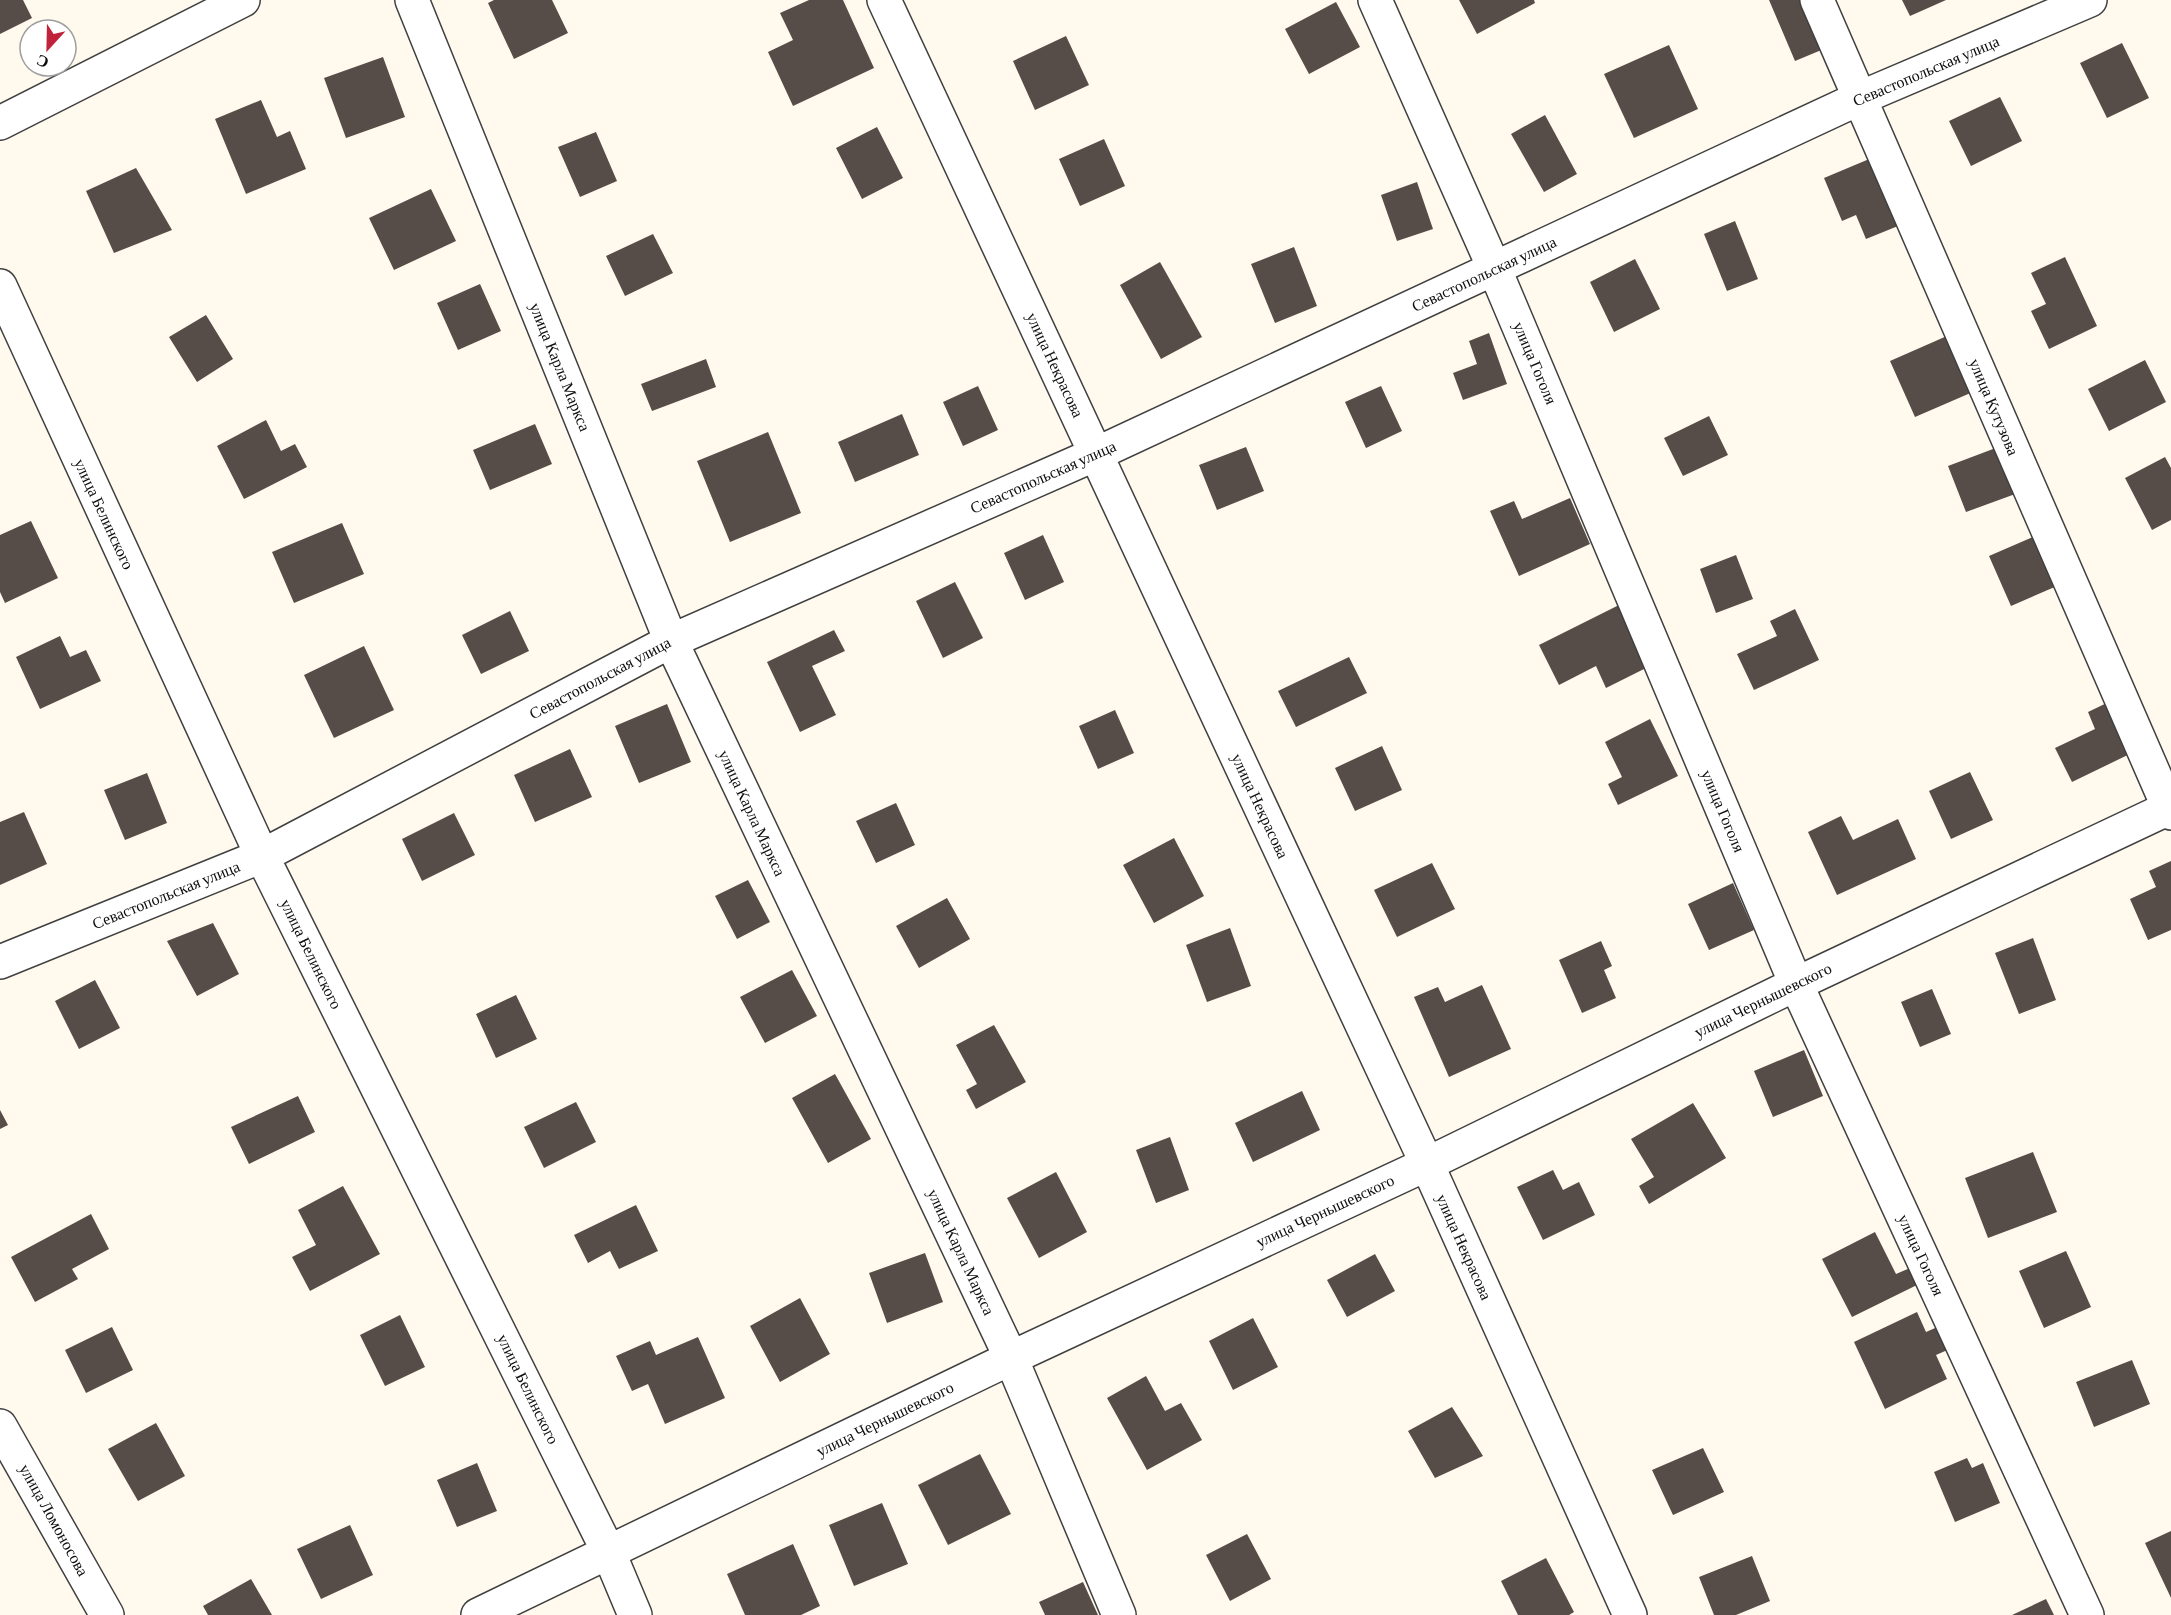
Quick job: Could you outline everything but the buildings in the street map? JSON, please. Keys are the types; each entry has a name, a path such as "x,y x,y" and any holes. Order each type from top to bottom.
{"street":[{"path":"0,123 243,0"},
{"name":"улица Карла Маркса","path":"412,0 671,641 1011,1358 1119,1615"},
{"name":"улица Некрасова","path":"884,0 1427,1164 1630,1615"},
{"name":"улица Гоголя","path":"1375,0 1495,270 1796,984 2088,1615"},
{"name":"улица Кутузова","path":"1817,0 2170,810"},
{"name":"Севастопольская улица","path":"0,962 262,856 671,641 1096,454 1860,98 2090,0"},
{"name":"улица Белинского","path":"0,286 262,856 609,1552 635,1615"},
{"name":"улица Чернышевского","path":"478,1615 1011,1358 1427,1164 1796,984 2170,810"},
{"name":"улица Ломоносова","path":"0,1426 107,1615"}]}
